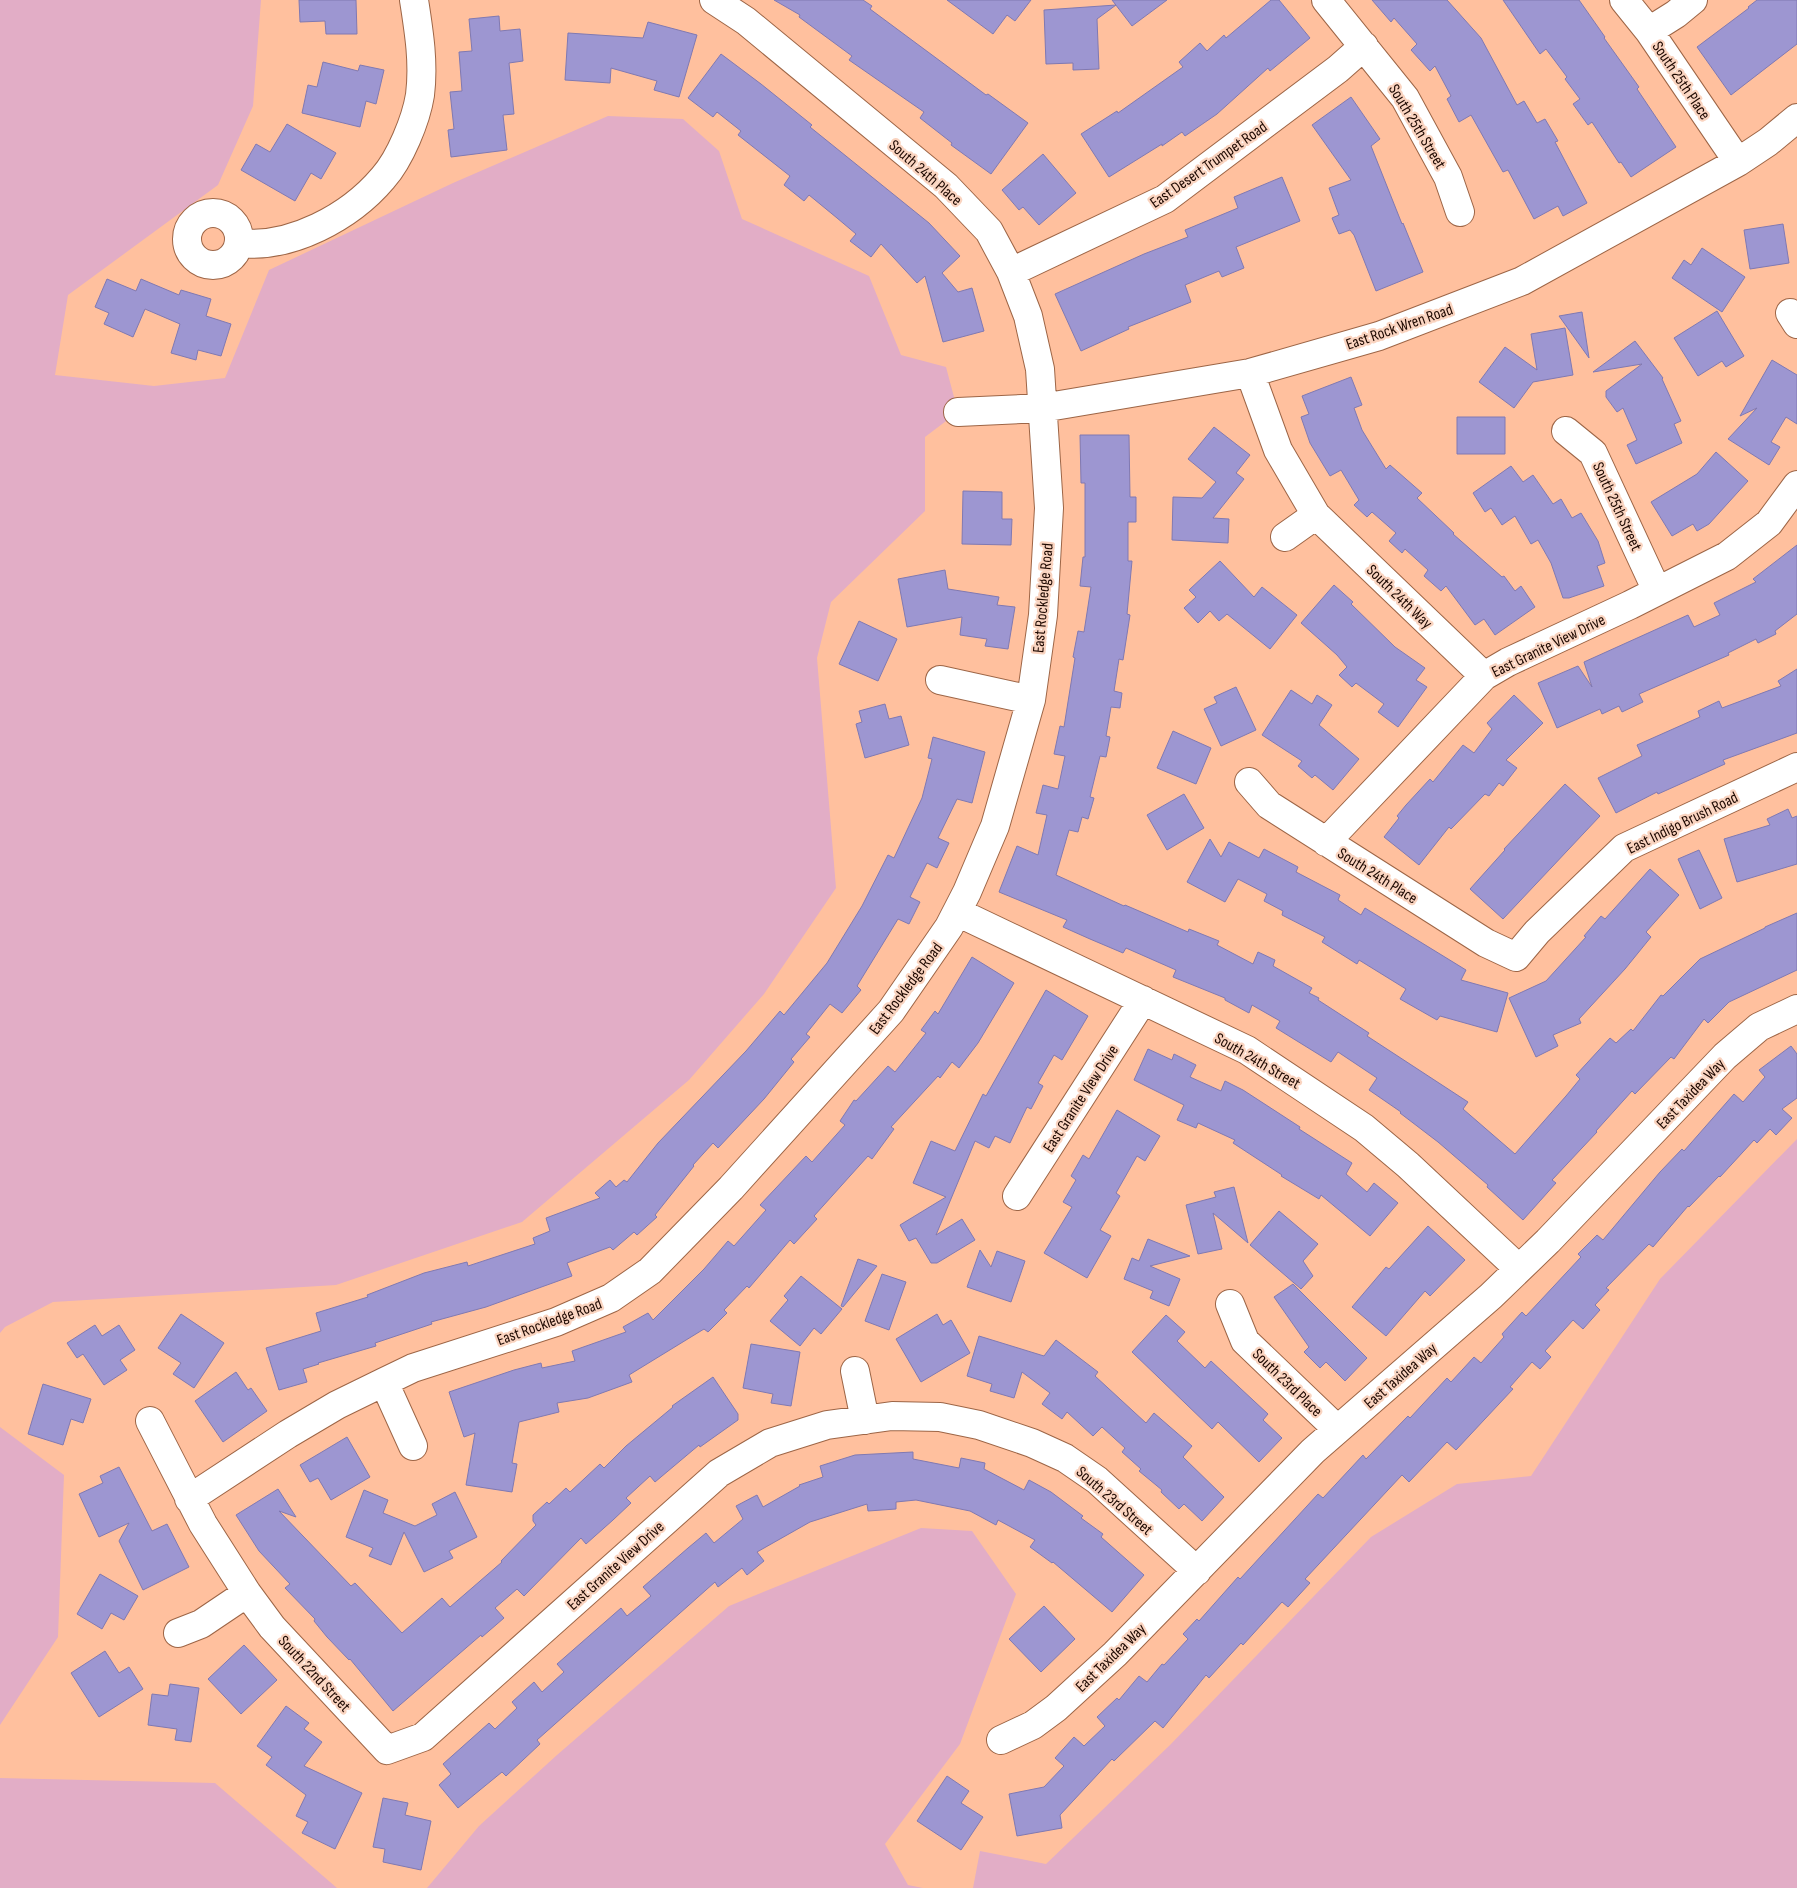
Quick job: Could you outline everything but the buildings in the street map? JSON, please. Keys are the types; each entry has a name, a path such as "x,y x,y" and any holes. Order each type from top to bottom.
{"street":[{"path":"239,243 250,244 296,237 345,213 384,177 408,137 420,96 422,53 414,0"},
{"name":"South 24th Place","path":"714,0 746,21 946,186 990,231 1011,272 1028,316 1040,369 1042,408"},
{"name":"South 25th Street","path":"1326,0 1405,98 1448,178 1460,212"},
{"name":"South 25th Place","path":"1624,0 1649,31 1738,162"},
{"path":"1649,31 1694,0"},
{"name":"East Desert Trumpet Road","path":"1011,272 1165,199 1338,69 1364,46"},
{"name":"East Rock Wren Road","path":"958,412 1042,408 1250,373 1379,336 1522,281 1738,162 1768,142 1797,118"},
{"name":"South 24th Way","path":"1250,373 1278,450 1316,516 1484,676"},
{"name":"East Rockledge Road","path":"189,1499 288,1434 337,1405 413,1368 556,1322 611,1298 650,1271 732,1188 892,1011 949,928 957,912 995,826 1031,700 1042,615 1049,508 1042,408"},
{"name":"South 25th Street","path":"1566,431 1593,453 1657,591"},
{"name":"East Granite View Drive","path":"1326,842 1484,676 1508,662 1727,556 1769,523 1797,484"},
{"path":"1285,537 1316,516"},
{"path":"940,680 1031,700"},
{"name":"East Indigo Brush Road","path":"1516,957 1537,932 1624,848 1797,767"},
{"name":"South 24th Place","path":"1249,782 1269,805 1486,943 1516,957"},
{"name":"South 24th Street","path":"957,912 1248,1050 1364,1128 1408,1165 1519,1269"},
{"name":"East Granite View Drive","path":"1017,1196 1143,1000"},
{"name":"East Taxidea Way","path":"1001,1740 1033,1726 1056,1708 1114,1654 1313,1451 1491,1296 1519,1269 1725,1056 1759,1027 1797,1008"},
{"name":"South 23rd Place","path":"1230,1304 1245,1342 1338,1429"},
{"path":"855,1371 865,1420"},
{"path":"384,1382 413,1446"},
{"name":"East Granite View Drive","path":"387,1750 423,1737 719,1473 770,1443 827,1425 892,1416 940,1417"},
{"name":"South 23rd Street","path":"940,1417 979,1425 1032,1442 1066,1458 1097,1480 1196,1571"},
{"name":"South 22nd Street","path":"150,1421 189,1499 247,1593 272,1627 387,1750"},
{"path":"178,1633 201,1624 247,1593"}],"shaded area":[{"path":"0,0 261,0 253,106 218,185 68,295 55,375 154,386 225,378 269,270 453,183 608,116 683,119 719,151 742,219 869,276 901,355 946,367 958,412 925,437 925,511 831,602 817,658 836,888 764,994 689,1080 522,1222 336,1285 53,1302 5,1327 0,1333"},
{"path":"1797,1139 1797,1888 973,1888 980,1851 1046,1864 1170,1745 1371,1537 1457,1484 1531,1476 1660,1279"},
{"path":"0,1427 64,1475 58,1637 0,1725"},
{"path":"921,1528 972,1531 1016,1594 960,1744 885,1844 908,1885 923,1888 427,1888 479,1826 557,1755 729,1606"},
{"path":"0,1778 215,1783 337,1888 0,1888"}]}
